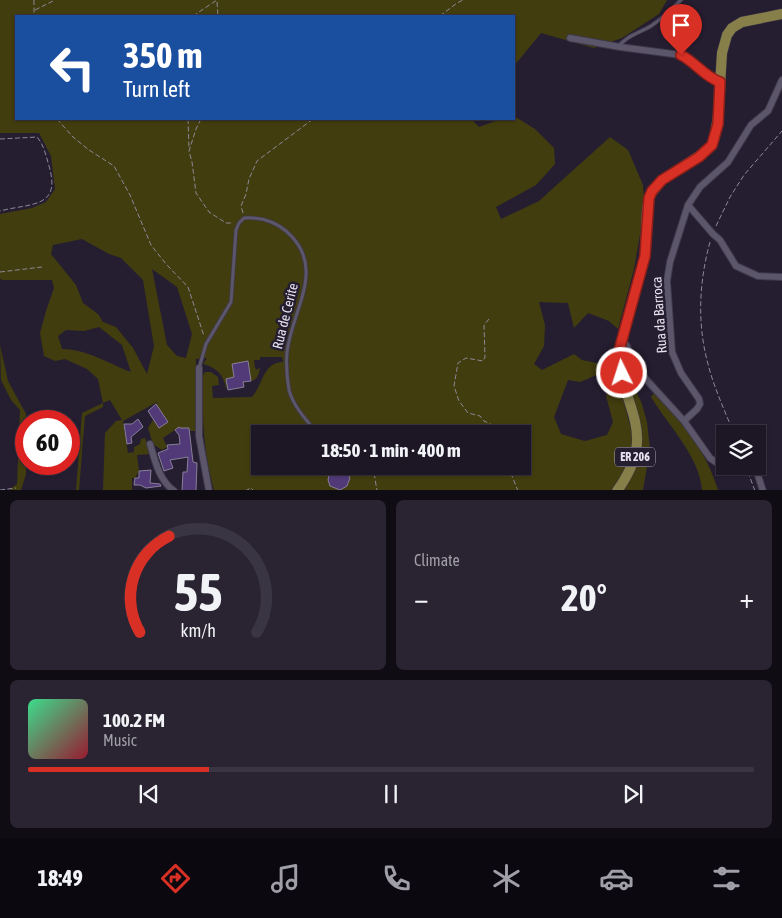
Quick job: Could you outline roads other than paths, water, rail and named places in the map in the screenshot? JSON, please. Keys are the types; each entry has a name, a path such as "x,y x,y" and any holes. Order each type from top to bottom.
{"main road":[{"name":"ER 206","path":"617,490 632,466 637,450 638,437 635,418 620,366 621,339 645,256 650,195 662,180 699,157 712,145 718,124 723,48 729,31 742,22 782,14"}],"street":[{"path":"570,38 618,47 681,55 714,80 720,82"},
{"name":"Rua da Barroca","path":"684,421 700,404 699,399 681,373 672,352 667,281 670,262 688,206 700,187 728,162 751,125 768,111 782,80"},
{"path":"688,206 720,240 736,266 758,276 782,277"},
{"path":"621,339 627,346 643,376 684,421 710,458 716,462"},
{"path":"199,368 199,436 210,490"},
{"path":"150,444 158,469 164,480 174,490"},
{"path":"757,475 763,490"}],"lane":[{"path":"618,47 623,40 666,16 681,0"},
{"name":"Rua de Cerite","path":"199,368 206,344 231,302 234,282 236,230 239,222 244,218 266,220 293,237 301,249 307,277 287,352 288,380 291,397 311,425"}]}
